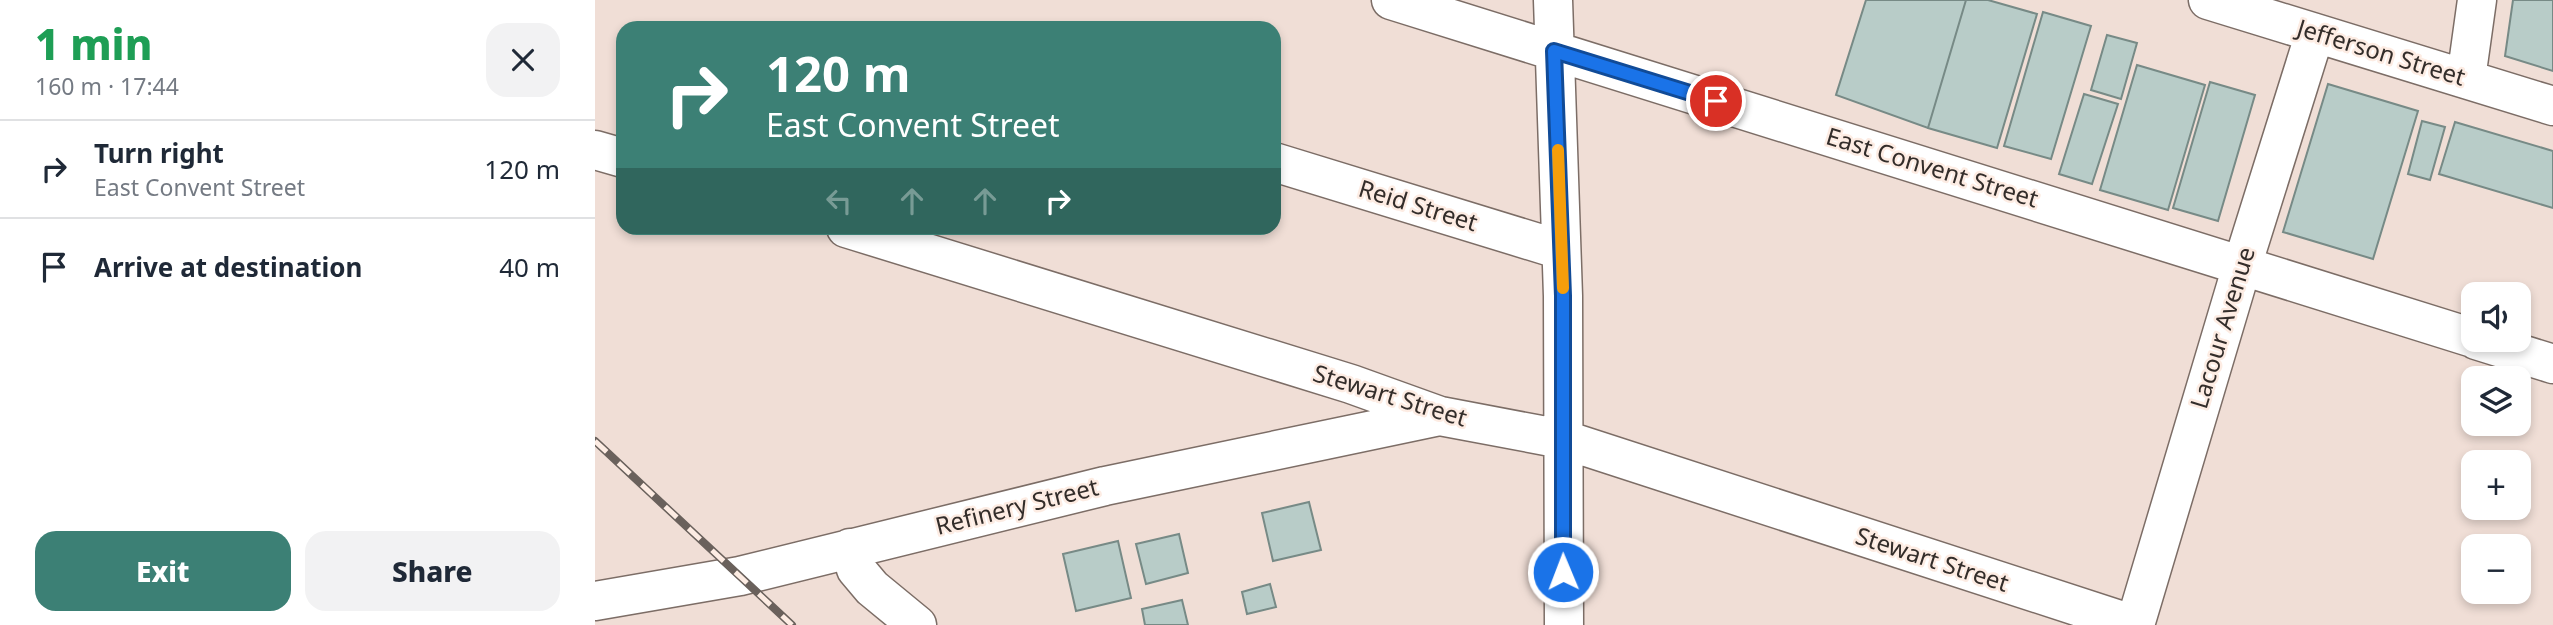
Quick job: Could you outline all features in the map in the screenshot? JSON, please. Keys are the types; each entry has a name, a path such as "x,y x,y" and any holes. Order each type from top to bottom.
{"street":[{"name":"East Convent Street","path":"1391,0 2461,335"},
{"path":"1553,0 1562,250 1564,625"},
{"name":"Jefferson Street","path":"2208,0 2553,106"},
{"path":"2466,79 2477,0"},
{"name":"Lacour Avenue","path":"2135,625 2315,33"},
{"path":"595,150 616,156"},
{"name":"Reid Street","path":"1281,164 1562,250"},
{"name":"Stewart Street","path":"869,235 1351,384 1440,416 1562,439 2135,625"},
{"name":"East Convent Street","path":"2515,352 2553,364"},
{"name":"Refinery Street","path":"595,601 740,576 1105,486 1440,416"},
{"path":"850,548 856,569 872,588 917,625"}],"building":[{"path":"1866,0 1966,0 1928,128 1836,95"},
{"path":"1966,0 1988,0 2037,14 1997,148 1928,128"},
{"path":"2513,0 2553,0 2553,71 2505,56"},
{"path":"2043,12 2091,26 2051,159 2004,146"},
{"path":"2107,35 2137,43 2121,99 2091,90"},
{"path":"2137,65 2205,85 2168,210 2100,190"},
{"path":"2210,82 2255,95 2218,221 2173,208"},
{"path":"2328,84 2418,111 2373,259 2283,232"},
{"path":"2084,94 2118,104 2092,184 2059,174"},
{"path":"2422,121 2445,127 2430,180 2408,174"},
{"path":"2455,122 2553,151 2553,208 2439,174"},
{"path":"1309,502 1321,550 1273,561 1262,513"},
{"path":"1179,534 1188,573 1146,584 1136,544"},
{"path":"1118,541 1131,598 1076,611 1063,554"},
{"path":"1270,584 1276,607 1247,614 1242,592"},
{"path":"1182,600 1188,625 1145,625 1142,609"}],"railway":[{"path":"595,441 792,625"}],"slow traffic":[{"path":"1558,150 1563,288"}],"route":[{"path":"1563,572 1563,296 1554,51 1716,101"}]}
